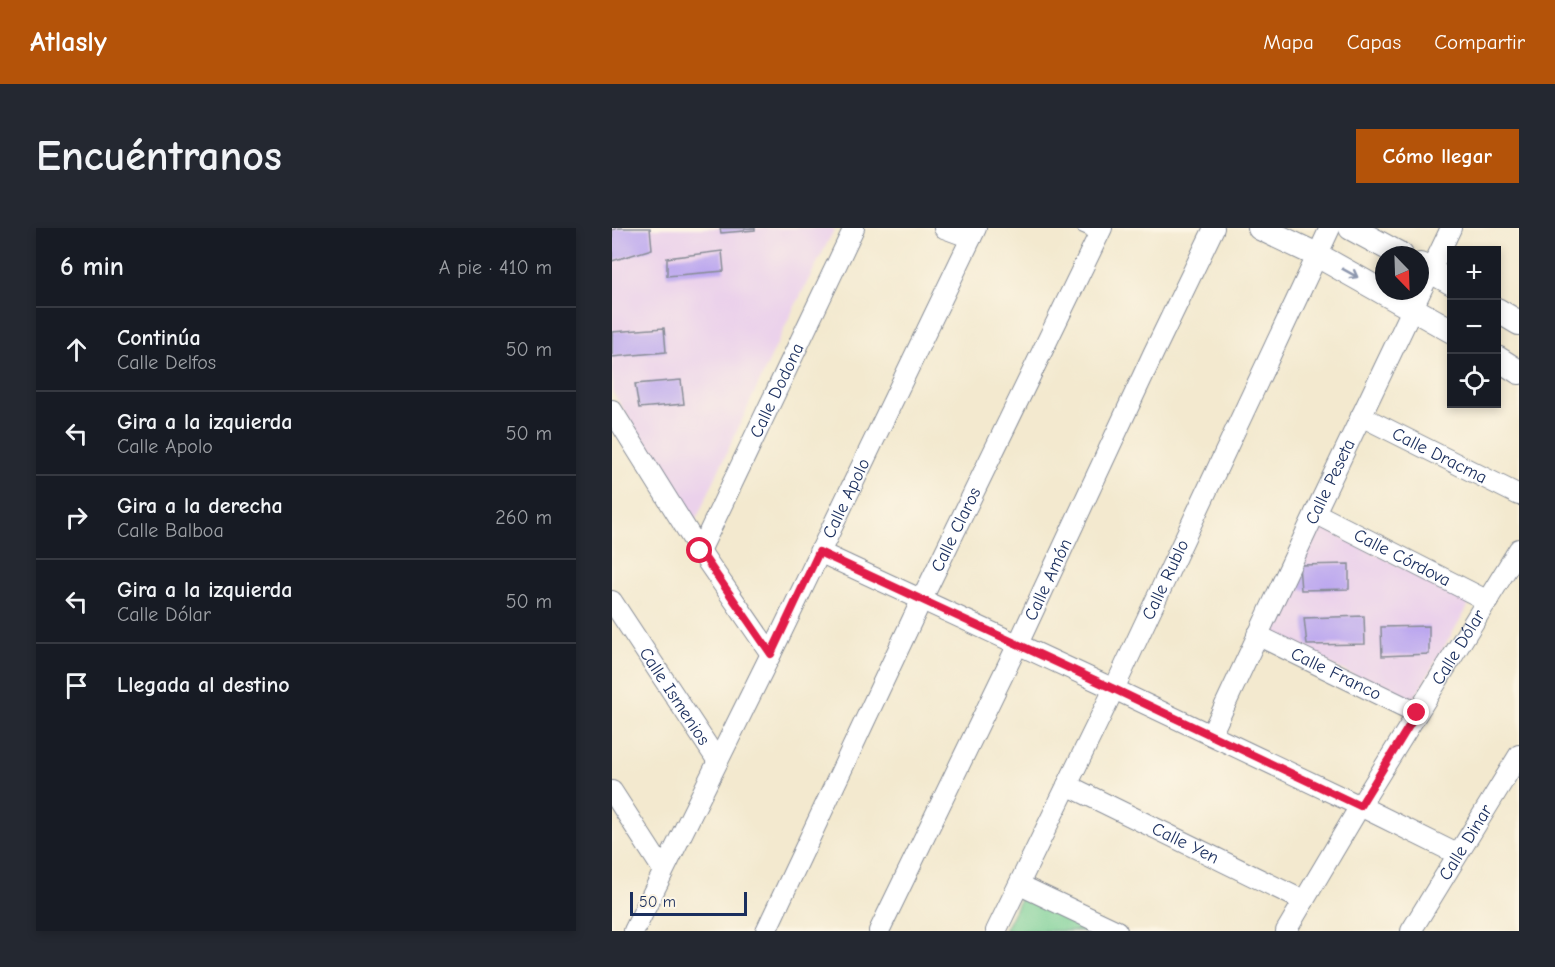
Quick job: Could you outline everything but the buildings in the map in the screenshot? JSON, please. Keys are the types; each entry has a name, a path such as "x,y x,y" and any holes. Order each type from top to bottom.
{"street":[{"name":"Calle Dodona","path":"700,551 854,228"},
{"path":"944,228 974,233"},
{"name":"Calle Amón","path":"879,931 1018,644 1214,228"},
{"path":"1260,228 1317,255 1447,328"},
{"name":"Calle Rublo","path":"996,931 1114,689 1330,228"},
{"path":"1351,228 1384,246"},
{"name":"Calle Peseta","path":"1429,262 1451,228"},
{"name":"Calle Claros","path":"766,931 1094,230"},
{"name":"Calle Apolo","path":"633,931 771,654 974,233"},
{"path":"1429,270 1447,281"},
{"name":"Calle Peseta","path":"1211,735 1415,300"},
{"path":"1501,312 1519,323"},
{"path":"1501,361 1519,372"},
{"path":"612,410 700,551 771,654"},
{"name":"Calle Dracma","path":"1361,416 1519,495"},
{"name":"Calle Córdova","path":"1315,513 1488,601"},
{"name":"Calle Dólar","path":"1286,931 1360,806 1519,549"},
{"path":"819,552 1114,689 1457,854"},
{"name":"Calle Ismenios","path":"612,601 717,760"},
{"name":"Calle Franco","path":"1257,635 1417,713"},
{"name":"Calle Dinar","path":"1411,931 1519,755"},
{"name":"Calle Yen","path":"1067,785 1304,901"},
{"path":"612,792 663,870"},
{"path":"1020,885 1117,931"}],"shaded area":[{"path":"612,228 835,228 789,318 694,524 612,391"},
{"path":"1317,525 1471,601 1411,704 1268,633"}],"green space":[{"path":"1022,895 1095,931 1004,931"}],"route":[{"path":"700,551 771,654 819,552 1360,806 1417,713"}]}
